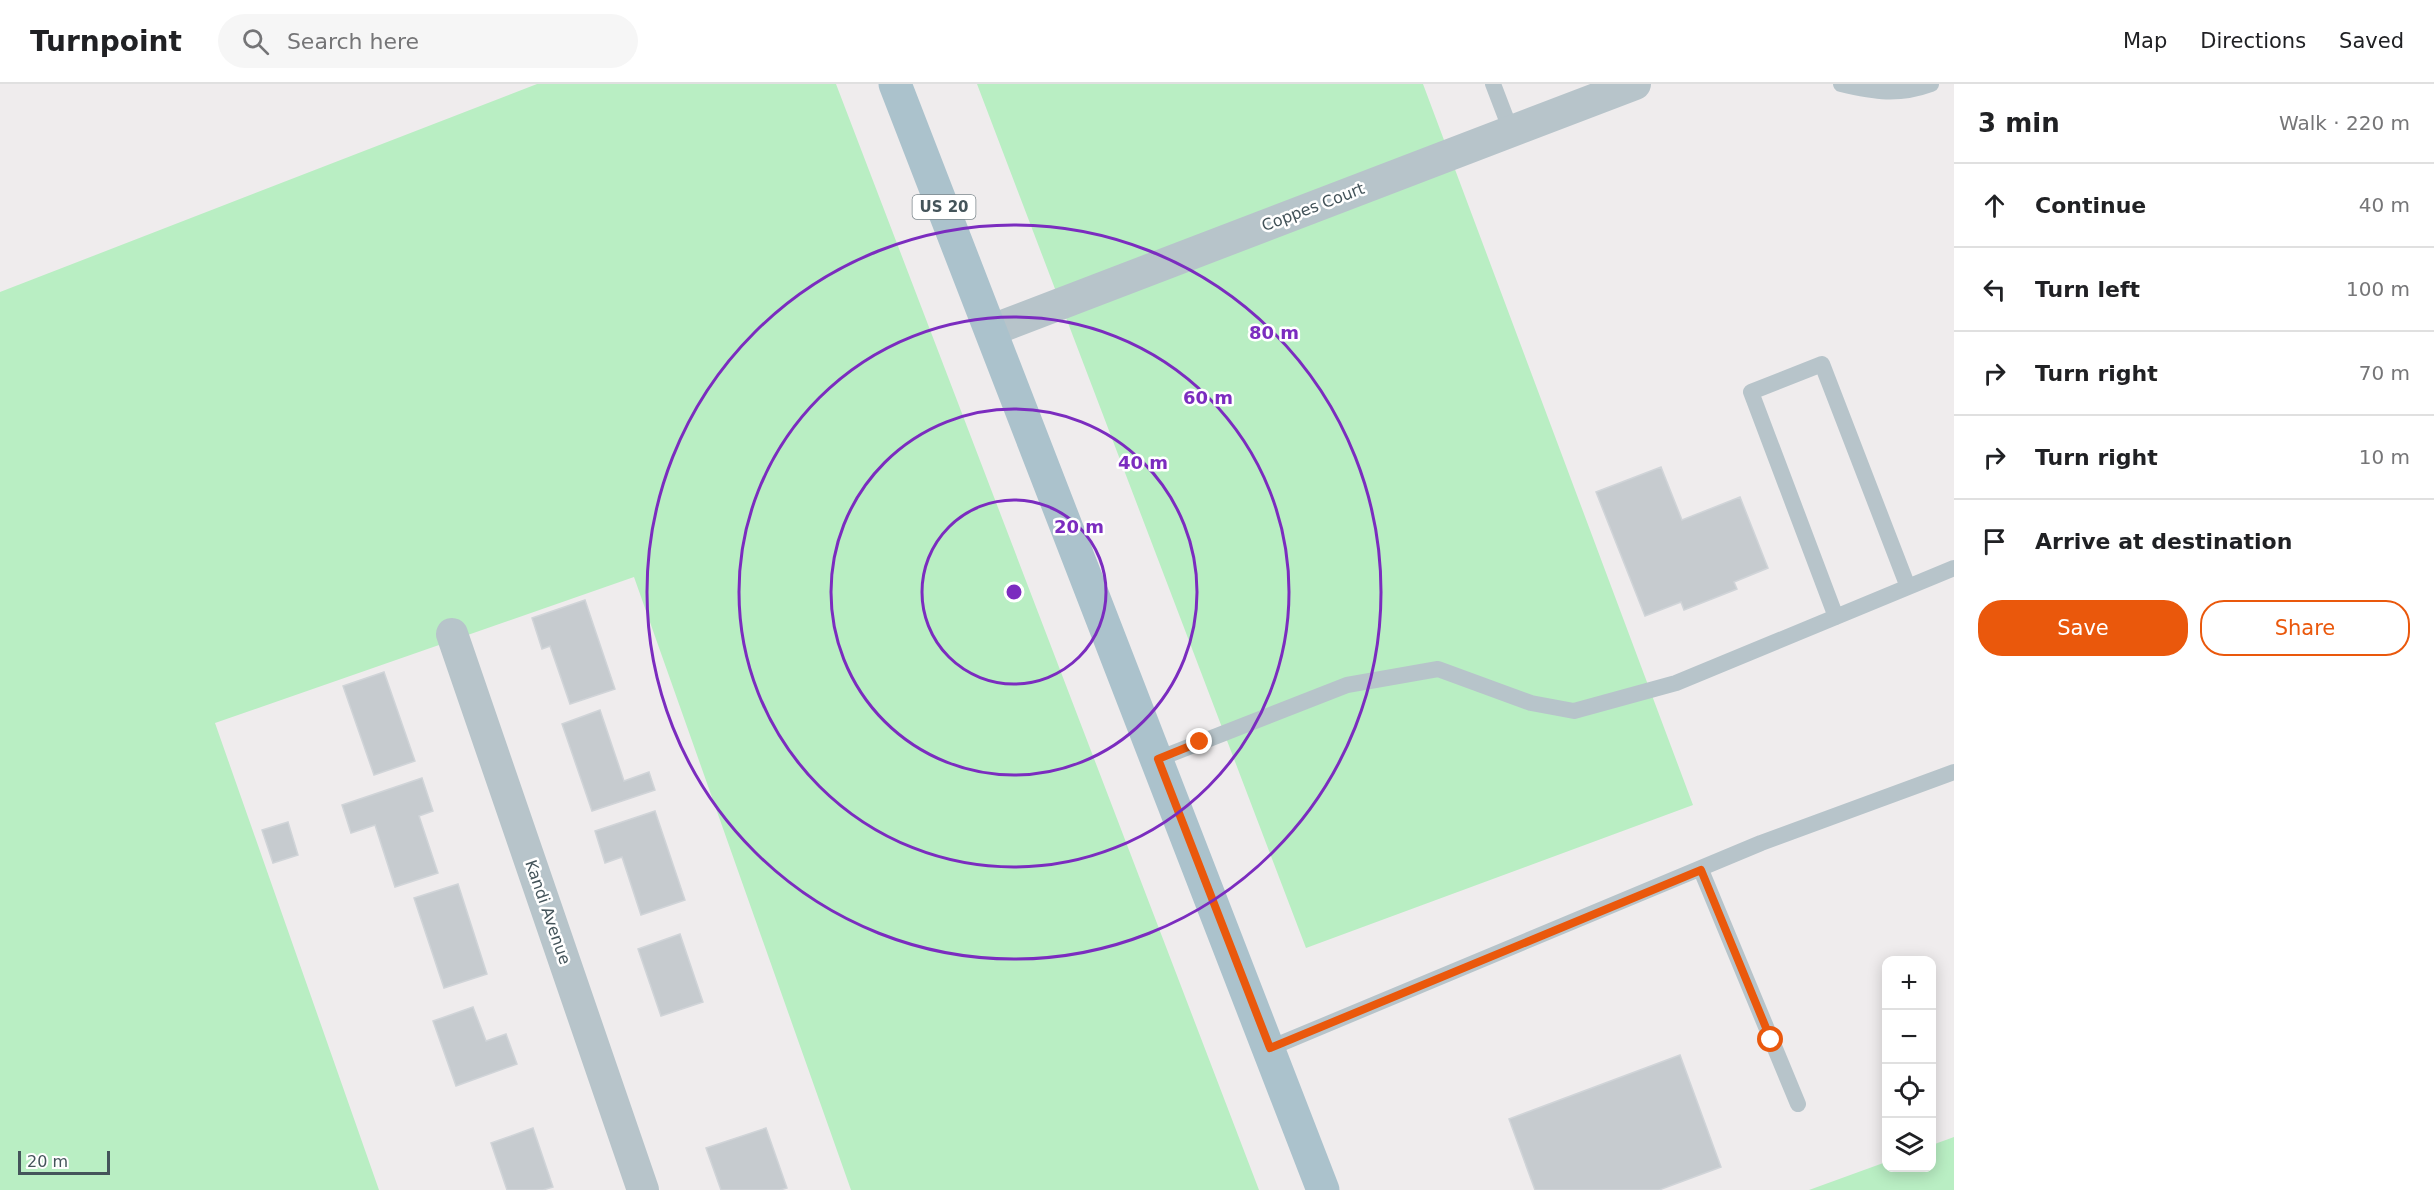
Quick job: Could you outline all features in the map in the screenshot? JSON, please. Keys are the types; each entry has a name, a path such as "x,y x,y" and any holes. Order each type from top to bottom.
{"main road":[{"name":"US 20","path":"895,84 1270,1048 1323,1190"}],"street":[{"name":"Coppes Court","path":"992,330 1635,84"},
{"name":"Kandi Avenue","path":"452,634 643,1190"}],"lane":[{"path":"1493,84 1511,131"},
{"path":"1841,84 1879,93 1915,90 1931,84"},
{"path":"1836,617 1751,392 1822,364 1908,587"},
{"path":"1158,759 1347,685 1438,669 1531,703 1574,711 1676,683 1954,568"},
{"path":"1270,1048 1761,843 1954,772"},
{"path":"1701,870 1798,1104"}],"green space":[{"path":"537,84 836,84 1259,1190 851,1190 634,577 215,723 379,1190 0,1190 0,292"},
{"path":"977,84 1423,84 1693,805 1306,948"},
{"path":"1954,1137 1954,1190 1809,1190 1882,1163 1882,1172 1936,1172 1936,1144"}],"building":[{"path":"1661,467 1682,520 1740,497 1768,568 1734,582 1737,589 1684,610 1681,602 1645,616 1596,492"},
{"path":"585,600 615,689 570,704 550,646 542,649 532,618"},
{"path":"384,672 415,761 374,775 343,686"},
{"path":"600,710 624,781 649,772 655,790 592,811 562,724"},
{"path":"422,778 433,811 419,816 438,873 395,887 375,825 351,833 342,805"},
{"path":"655,811 685,900 641,915 622,857 605,863 595,831"},
{"path":"288,822 298,855 273,863 262,830"},
{"path":"458,884 487,974 444,988 414,898"},
{"path":"680,934 703,1002 661,1016 638,949"},
{"path":"473,1007 486,1041 506,1034 517,1064 456,1086 433,1021"},
{"path":"1680,1055 1721,1167 1659,1190 1535,1190 1509,1119"},
{"path":"533,1128 553,1187 543,1190 507,1190 491,1143"},
{"path":"766,1128 787,1188 721,1190 706,1148"}],"route":[{"path":"1200,742 1158,759 1270,1048 1701,870 1771,1040"}]}
